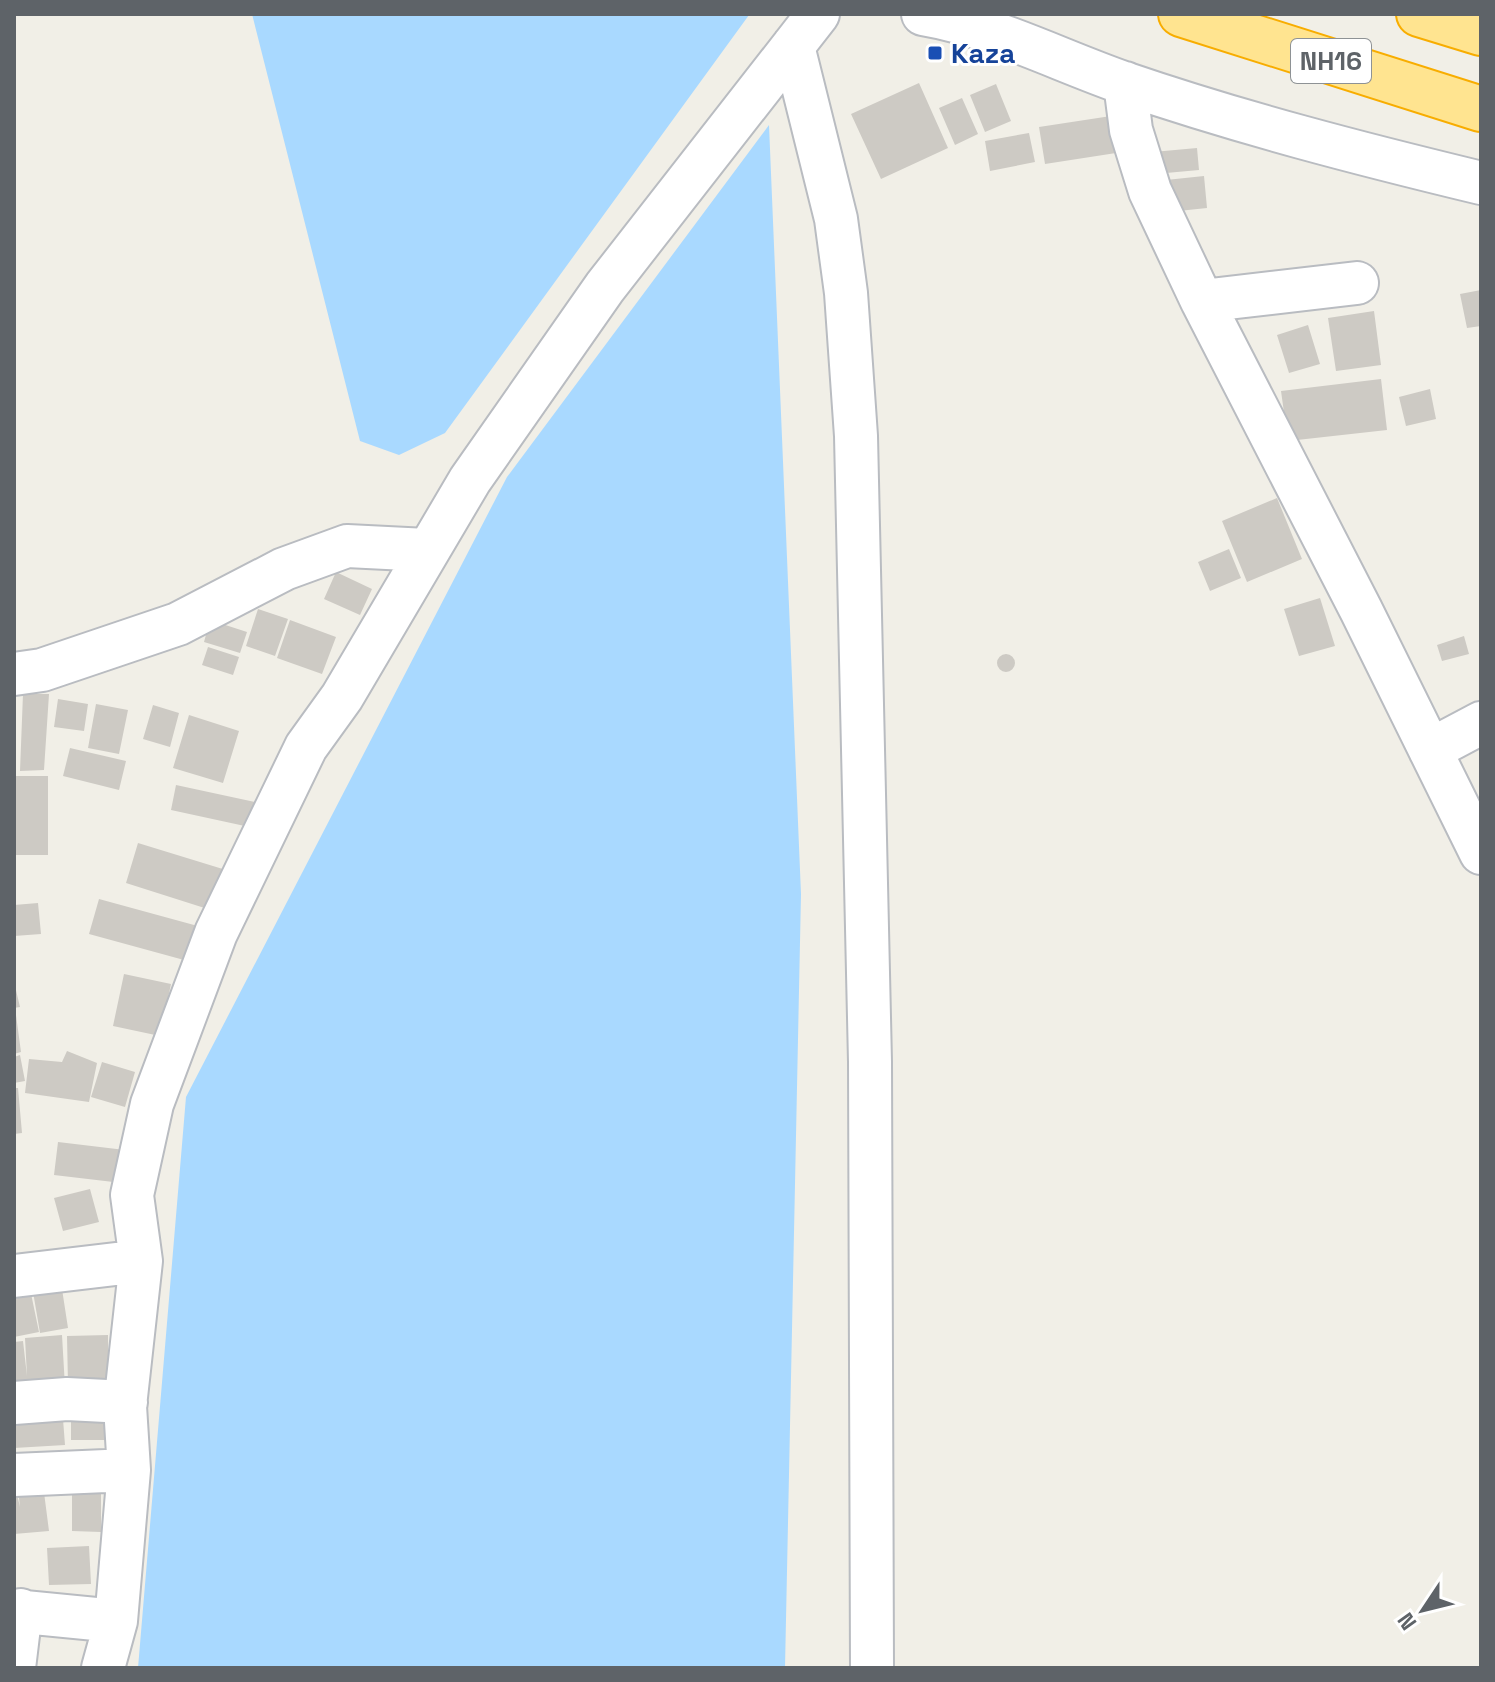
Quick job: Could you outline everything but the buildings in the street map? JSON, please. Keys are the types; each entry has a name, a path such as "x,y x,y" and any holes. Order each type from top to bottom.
{"highway":[{"name":"NH16","path":"1181,14 1481,109"},
{"path":"1419,14 1481,33"}],"street":[{"path":"103,1668 116,1621 129,1470 126,1402 141,1261 132,1195 152,1104 216,933 306,747 342,697 470,480 605,287 818,14"},
{"path":"946,16 1125,83 1353,152 1481,183"},
{"path":"793,46 836,219 846,293 856,436 870,1062 872,1668"},
{"path":"1125,83 1131,130 1150,191 1202,301 1481,853"},
{"path":"1202,301 1357,283"},
{"path":"14,674 42,670 178,624 284,569 347,546 427,550"},
{"path":"1430,750 1481,723"},
{"path":"14,1276 141,1261"},
{"path":"14,1403 67,1399 126,1402"},
{"path":"14,1475 129,1470"},
{"path":"14,1668 18,1610 116,1621"}],"water":[{"path":"252,14 749,15 445,433 399,455 360,441"},
{"path":"769,125 801,894 785,1668 138,1668 186,1097 507,477"}],"place":[{"name":"Kaza","path":"935,53"}]}
